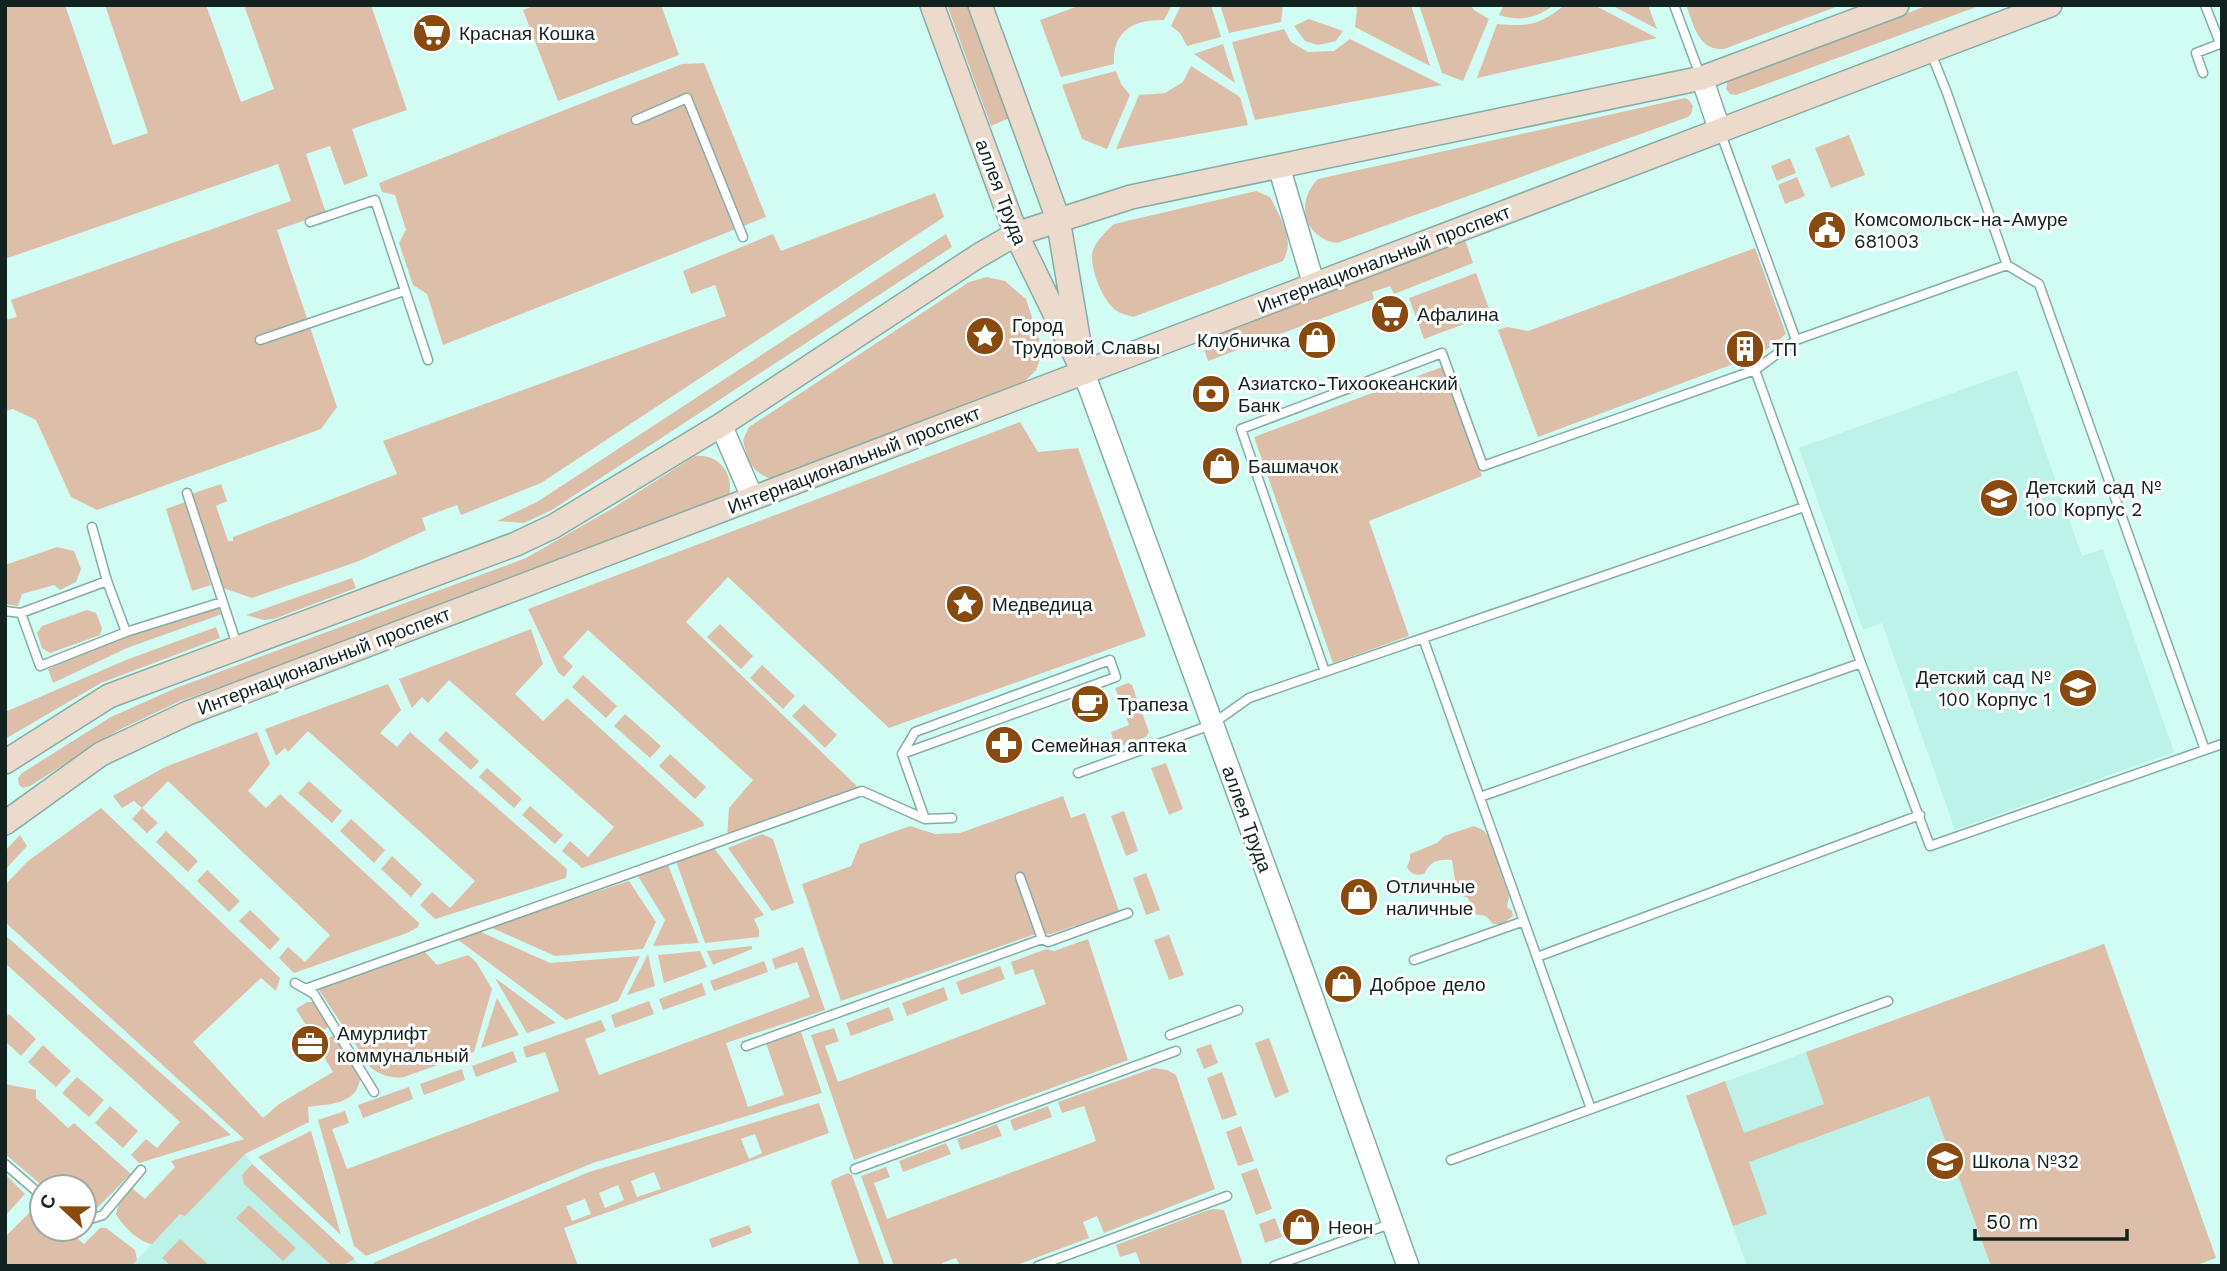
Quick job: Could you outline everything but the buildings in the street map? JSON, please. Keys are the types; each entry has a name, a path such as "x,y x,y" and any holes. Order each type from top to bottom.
{"main road":[{"name":"аллея Труда","path":"932,5 1016,234 1084,373"},
{"name":"аллея Труда","path":"980,5 1058,219 1084,373"},
{"path":"5,762 109,696 516,544 554,526 721,425 978,256 1016,234 1131,197 1702,78 1897,5"},
{"name":"Интернациональный проспект","path":"5,823 101,754 188,713 2050,5"}],"street":[{"path":"1702,78 1720,131"},
{"path":"1279,167 1314,285"},
{"name":"аллея Труда","path":"1084,373 1408,1266"},
{"path":"721,425 753,499"}],"lane":[{"path":"1674,5 1702,78"},
{"path":"2203,73 2196,53 2221,43 2205,5"},
{"path":"1930,51 2007,265 2039,284 2205,750"},
{"path":"636,120 687,98 743,237"},
{"path":"1720,131 1796,340"},
{"path":"310,222 375,200 428,360"},
{"path":"1325,672 1241,429 1442,354 1483,466 1755,370 1796,340 2007,265"},
{"path":"260,340 404,291"},
{"path":"1755,370 1930,846 2222,744"},
{"path":"187,493 238,648"},
{"path":"1078,773 1211,725 1249,698 1804,507"},
{"path":"92,527 107,581 126,632"},
{"path":"5,611 21,613 107,581"},
{"path":"21,613 40,666 126,632 222,602"},
{"path":"1423,638 1591,1109"},
{"path":"1110,660 1116,677 902,754 915,732 1110,660"},
{"path":"1479,797 1861,663"},
{"path":"902,754 925,819"},
{"path":"305,989 862,790 925,819 952,818"},
{"path":"1537,957 1920,815"},
{"path":"1020,877 1042,939 1048,942 1128,913"},
{"path":"1414,960 1524,921"},
{"path":"746,1046 1042,939"},
{"path":"295,984 314,994 374,1092"},
{"path":"1451,1160 1888,1001"},
{"path":"1170,1035 1238,1010"},
{"path":"855,1169 1176,1051"},
{"path":"5,1164 28,1184"},
{"path":"98,1217 103,1215 141,1170"},
{"path":"1038,1266 1227,1196"},
{"path":"1274,1266 1393,1223"}],"shaded area":[{"path":"5,5 65,5 113,145 148,133 105,5 206,5 241,102 274,89 244,5 371,5 407,110 352,129 368,176 344,185 330,146 306,154 326,213 277,230 337,407 321,429 97,510 71,497 36,420 13,409 5,411 5,320 17,317 11,300 291,201 278,164 5,259"},
{"path":"536,5 661,5 679,55 558,101 523,10"},
{"path":"947,5 971,5 1012,117 991,126"},
{"path":"1081,5 1172,5 1164,20 1134,25 1121,35 1114,53 1114,64 1061,77 1040,20"},
{"path":"1181,5 1211,5 1221,37 1187,46 1180,33 1171,26"},
{"path":"1220,5 1283,5 1281,22 1229,33"},
{"path":"1356,5 1411,5 1430,66 1355,27"},
{"path":"1419,5 1470,5 1489,19 1463,81 1442,73"},
{"path":"1504,5 1554,5 1535,16 1521,18 1499,15"},
{"path":"1565,5 1594,5 1657,38 1477,78 1497,24 1533,23 1548,17"},
{"path":"1611,5 1648,5 1657,29"},
{"path":"1686,5 1841,5 1724,49 1715,49 1708,46 1698,35"},
{"path":"1929,5 1982,5 1736,95 1730,94 1726,89 1731,78"},
{"path":"1309,19 1343,31 1336,41 1318,45 1305,41 1294,26"},
{"path":"1284,29 1291,42 1308,52 1334,51 1350,39 1442,85 1255,120 1232,42"},
{"path":"1223,44 1235,83 1194,54"},
{"path":"704,63 766,217 443,345 427,294 413,285 399,243 406,230 395,195 382,192 379,183 682,64"},
{"path":"1191,66 1240,97 1248,125 1116,149 1139,95 1165,93 1183,82"},
{"path":"1116,71 1121,84 1130,95 1107,149 1082,139 1062,85"},
{"path":"1685,98 1693,106 1688,117 1337,243 1316,234 1306,217 1306,198 1318,179"},
{"path":"1849,135 1865,175 1831,188 1815,148"},
{"path":"1790,158 1796,173 1777,181 1771,166"},
{"path":"1797,177 1805,196 1785,204 1778,185"},
{"path":"1256,191 1270,197 1282,221 1288,245 1283,261 1133,317 1117,311 1107,300 1095,274 1092,257 1097,243 1114,224"},
{"path":"935,193 944,217 541,483 461,515 457,505 422,518 426,530 359,561 252,598 223,588 191,494 221,484 227,501 216,506 228,541 233,541 233,537 397,474 383,441 726,316 715,285 691,294 683,271 773,234 781,251"},
{"path":"946,234 952,247 552,510 524,523 497,521 537,502"},
{"path":"1463,234 1473,263 1394,294 1390,286 1372,292 1374,299 1208,361 1199,335"},
{"path":"1755,248 1786,334 1760,355 1753,335 1730,343 1736,363 1538,437 1498,330 1507,327 1528,331"},
{"path":"1476,273 1491,314 1424,339 1409,298"},
{"path":"987,277 1005,281 1026,299 1043,351 1036,370 1025,381 936,423 780,482 764,476 754,468 743,440 749,427 969,282"},
{"path":"1442,367 1482,476 1369,521 1409,636 1333,663 1254,437"},
{"path":"2017,370 2082,556 2103,549 2174,752 1955,830 1882,623 1863,630 1799,448"},
{"path":"1020,422 1038,452 1078,448 1146,636 889,728 728,577 686,622 862,791 727,839 729,808 753,780 588,630 563,657 573,666 564,677 558,672 528,609"},
{"path":"695,456 712,458 724,468 730,482 728,499 370,634 180,701 119,730 30,786 23,788 19,785 18,778 22,773 111,717 176,688 526,558 613,508"},
{"path":"185,502 211,585 192,591 166,509"},
{"path":"57,547 74,551 81,569 76,582 60,590 54,585 22,594 18,606 5,604 5,565"},
{"path":"352,578 356,588 274,619 264,620 246,615"},
{"path":"220,606 222,614 127,648 53,683 48,669 126,635"},
{"path":"87,610 96,613 102,628 100,635 50,653 42,648 37,633 42,626"},
{"path":"720,624 753,656 741,669 707,637"},
{"path":"216,627 220,638 101,683 5,739 5,712 126,660"},
{"path":"531,629 543,664 515,694 543,721 567,698 703,822 704,826 582,868 562,851 570,841 588,857 614,827 449,680 428,703 422,697 412,708 399,679"},
{"path":"762,665 795,696 783,709 750,678"},
{"path":"583,675 617,706 606,718 572,687"},
{"path":"1128,683 1132,685 1149,732 1146,737 1116,748 1111,732 1129,725 1115,688"},
{"path":"388,684 401,710 380,733 397,747 410,732 567,869 566,878 435,919 420,905 432,892 450,908 475,881 308,731 288,752 285,748 276,756 265,729"},
{"path":"804,704 837,735 825,748 792,716"},
{"path":"625,714 661,746 650,758 614,726"},
{"path":"446,731 479,761 471,770 438,740"},
{"path":"257,732 270,764 248,791 266,808 280,794 419,923 418,927 294,973 279,958 288,947 305,962 330,935 168,781 142,808 134,801 122,808 113,796 165,767"},
{"path":"670,754 706,787 695,799 659,766"},
{"path":"1166,763 1183,809 1169,815 1151,768"},
{"path":"487,768 522,799 514,808 479,777"},
{"path":"309,781 342,811 332,823 298,793"},
{"path":"1063,796 1071,818 1085,813 1119,911 1051,934 1033,935 841,1001 802,884 851,866 860,844 910,826 935,834 960,833"},
{"path":"530,806 563,835 555,844 522,815"},
{"path":"101,808 280,978 276,991 261,978 193,1042 263,1118 279,1104 333,1072 317,1045 334,1035 360,1079 358,1088 347,1098 332,1104 308,1107 309,1122 245,1154 185,1216 180,1214 152,1244 131,1232 116,1214 118,1206 132,1188 145,1199 175,1167 171,1161 244,1139 5,922 5,885 28,861"},
{"path":"142,808 158,823 147,833 132,819"},
{"path":"1124,811 1138,851 1126,856 1111,816"},
{"path":"351,819 385,850 374,863 340,831"},
{"path":"1474,826 1488,836 1509,895 1507,907 1513,916 1502,924 1493,924 1486,916 1475,914 1468,898 1457,894 1452,860 1435,862 1421,875 1414,874 1407,867 1410,854 1437,843 1444,836"},
{"path":"166,831 198,861 188,872 156,842"},
{"path":"762,834 773,839 794,903 772,911 728,848"},
{"path":"20,835 27,846 5,870 5,851"},
{"path":"714,848 764,915 754,919 759,937 705,943 676,861"},
{"path":"392,856 422,884 411,897 381,869"},
{"path":"668,865 699,943 653,946 665,920 638,876"},
{"path":"207,870 240,901 229,912 197,881"},
{"path":"1146,873 1160,910 1146,915 1133,878"},
{"path":"629,881 656,922 643,949 555,956 490,927"},
{"path":"250,910 280,939 270,950 239,921"},
{"path":"481,932 550,963 640,956 618,1001 566,1020 457,939"},
{"path":"5,935 231,1135 139,1163 131,1155 146,1139 157,1148 180,1122 5,963"},
{"path":"1169,935 1184,975 1169,980 1154,940"},
{"path":"1088,939 1128,1060 854,1160 811,1035 834,1028 839,1041 825,1046 838,1082 1046,1004 1033,969 1015,975 1011,962 1046,949 1054,951"},
{"name":"Школа №32","path":"2104,944 2216,1258 2194,1266 1747,1266 1686,1096"},
{"name":"Школа №32","path":"2104,944 2216,1258 2194,1266 1991,1266 1929,1096 1749,1162 1767,1214 1733,1226 1686,1096 1725,1081 1744,1133 1824,1104 1806,1052"},
{"path":"752,946 752,949 713,965 707,951"},
{"path":"803,947 825,1010 726,1043 748,1107 784,1095 766,1043 801,1032 822,1093 593,1163 366,1256 354,1246 318,1120 345,1111 349,1123 332,1129 347,1169 559,1091 545,1052 526,1058 523,1047 601,1020 606,1031 585,1039 599,1075 810,997 797,962 775,969 772,959"},
{"path":"423,950 437,965 468,955 476,962 492,989 474,1052 404,1077 386,1076 371,1068 317,987"},
{"path":"700,951 707,967 664,983 658,955"},
{"path":"648,954 655,986 627,995"},
{"path":"764,961 768,972 714,991 710,981"},
{"path":"1000,966 1005,979 961,995 956,982"},
{"path":"495,978 556,1023 527,1033"},
{"path":"702,983 706,995 663,1010 659,999"},
{"path":"944,987 948,1000 907,1016 902,1003"},
{"path":"497,998 519,1035 481,1048"},
{"path":"649,1001 654,1014 615,1028 611,1015"},
{"path":"307,1002 314,1002 330,1026 313,1037 296,1009"},
{"path":"889,1007 894,1020 851,1036 846,1023"},
{"path":"9,1014 36,1039 21,1056 5,1041 5,1018"},
{"path":"1269,1038 1289,1092 1275,1098 1255,1043"},
{"path":"1211,1044 1218,1063 1204,1069 1196,1049"},
{"path":"43,1045 71,1071 56,1087 28,1062"},
{"path":"513,1051 517,1062 476,1077 472,1066"},
{"path":"1154,1068 1176,1075 1215,1189 1104,1233 1097,1216 1083,1222 1089,1238 1014,1266 960,1266 956,1258 942,1263 942,1266 894,1266 861,1176 886,1167 890,1177 874,1183 887,1219 1096,1141 1084,1106 1062,1113 1058,1102"},
{"path":"462,1069 465,1080 424,1095 420,1084"},
{"path":"1222,1072 1237,1115 1222,1120 1207,1078"},
{"path":"77,1077 104,1100 89,1117 62,1093"},
{"path":"5,1084 36,1090 36,1098 68,1128 74,1123 131,1174 98,1207 98,1173 28,1173 5,1154"},
{"path":"409,1087 413,1099 363,1118 358,1105"},
{"path":"819,1103 829,1133 564,1228 578,1266 376,1266 373,1263 589,1172","holes":["755,1134 762,1153 749,1159 741,1139","654,1172 661,1189 637,1197 631,1181","618,1185 624,1200 605,1208 599,1193","585,1199 591,1214 572,1221 566,1206"]},
{"path":"110,1106 138,1131 123,1148 95,1123"},
{"path":"1048,1106 1052,1117 1014,1131 1010,1120"},
{"path":"997,1124 1002,1136 961,1150 957,1139"},
{"path":"1241,1126 1254,1161 1238,1166 1226,1132"},
{"path":"311,1131 341,1235 258,1157"},
{"path":"946,1143 951,1154 903,1172 899,1161"},
{"path":"245,1154 252,1164 361,1266 131,1266 180,1214"},
{"path":"252,1164 355,1259 341,1266 332,1266 244,1184 242,1175"},
{"path":"1257,1168 1272,1209 1256,1215 1241,1174"},
{"path":"848,1173 852,1175 885,1266 860,1266 831,1183"},
{"path":"5,1174 25,1194 5,1216"},
{"path":"249,1205 296,1248 283,1261 236,1218"},
{"path":"1215,1209 1224,1210 1242,1262 1240,1266 1141,1266 1136,1252 1120,1257 1116,1245"},
{"path":"28,1214 28,1243 98,1243 98,1230 106,1228 135,1250 137,1260 131,1266 5,1266 5,1237"},
{"path":"1275,1218 1282,1237 1265,1243 1259,1224"},
{"path":"749,1225 752,1233 712,1248 709,1239"},
{"path":"180,1239 210,1266 171,1266 162,1258"}],"place":[{"name":"Красная Кошка","path":"432,33"},
{"name":"Комсомольск-на-Амуре 681003","path":"1827,230"},
{"name":"Афалина","path":"1390,314"},
{"name":"Город Трудовой Славы","path":"985,336"},
{"name":"Клубничка","path":"1317,340"},
{"name":"ТП","path":"1745,349"},
{"name":"Азиатско-Тихоокеанский Банк","path":"1211,394"},
{"name":"Башмачок","path":"1221,466"},
{"name":"Детский сад № 100 Корпус 2","path":"1999,498"},
{"name":"Медведица","path":"965,604"},
{"name":"Детский сад № 100 Корпус 1","path":"2078,688"},
{"name":"Трапеза","path":"1090,704"},
{"name":"Семейная аптека","path":"1004,745"},
{"name":"Отличные наличные","path":"1359,897"},
{"name":"Доброе дело","path":"1343,984"},
{"name":"Амурлифт коммунальный","path":"310,1044"},
{"name":"Школа №32","path":"1945,1161"},
{"name":"Неон","path":"1301,1227"}]}
